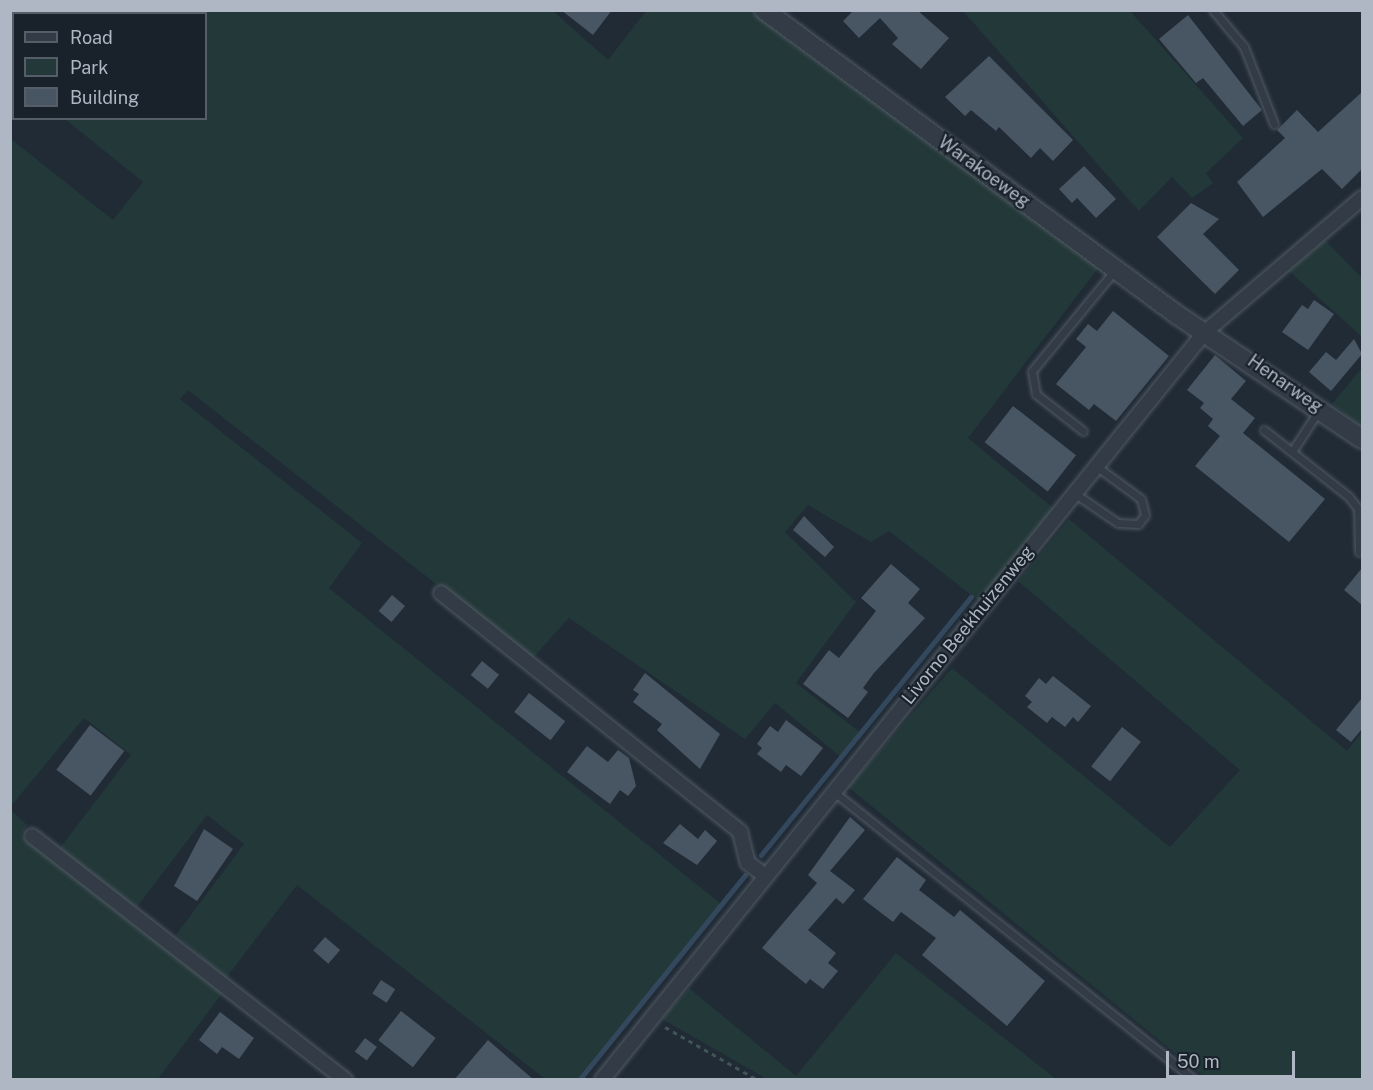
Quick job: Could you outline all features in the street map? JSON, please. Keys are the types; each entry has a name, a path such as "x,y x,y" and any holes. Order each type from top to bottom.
{"street":[{"name":"Warakoeweg","path":"764,10 1204,333"},
{"name":"Livorno Beekhuizenweg","path":"602,1080 1204,333 1362,198"},
{"name":"Henarweg","path":"1204,333 1320,408 1362,439"},
{"path":"441,593 740,832 748,863 765,876"},
{"path":"32,836 345,1080"}],"lane":[{"path":"1213,10 1244,47 1274,124"},
{"path":"1083,431 1036,394 1032,370 1116,269"},
{"path":"1293,450 1320,408"},
{"path":"1264,430 1293,450 1358,509 1359,552"},
{"path":"1074,493 1118,523 1138,524 1145,514 1140,499 1096,466"},
{"path":"834,792 1196,1080"}],"path":[{"path":"650,1020 758,1080"}],"green space":[{"path":"39,11 553,11 608,60 646,11 751,11 1099,267 968,438 1053,508 979,601 889,531 871,542 808,505 785,532 856,602 796,683 861,733 841,757 775,703 745,739 569,618 532,659 188,390 180,399 362,543 329,588 721,904 579,1079 545,1079 297,885 226,978 176,935 244,844 207,815 136,908 59,849 131,755 84,718 11,806 11,139 113,220 143,182 66,120 207,120 207,12"},
{"path":"963,11 1130,11 1243,138 1206,173 1213,183 1192,198 1172,177 1139,211"},
{"path":"1325,240 1362,278 1362,337 1289,271"},
{"path":"1362,368 1362,427 1332,404"},
{"path":"1069,519 1347,751 1362,732 1362,1079 1207,1079 848,787 952,668 1170,847 1240,770 1018,581"},
{"path":"10,809 27,825 21,835 223,992 158,1079 11,1079"},
{"path":"896,953 1056,1079 767,1079 662,1019 689,988 796,1076"}],"building":[{"path":"561,10 612,10 593,35"},
{"path":"854,10 917,10 949,38 921,69 892,44 898,38 880,18 859,38 843,21"},
{"path":"1188,15 1262,110 1243,126 1203,78 1196,83 1159,39"},
{"path":"989,56 1073,140 1053,161 1040,148 1031,158 999,127 996,131 971,110 965,116 945,97"},
{"path":"1362,92 1362,169 1342,189 1322,169 1263,217 1237,182 1285,138 1277,130 1297,110 1318,132"},
{"path":"1084,166 1116,199 1096,218 1077,198 1072,203 1059,189"},
{"path":"1191,203 1219,219 1203,234 1239,270 1215,294 1157,237"},
{"path":"1314,300 1334,314 1308,350 1282,332 1302,305 1308,309"},
{"path":"1113,311 1169,356 1116,421 1094,404 1089,410 1056,384 1086,347 1076,339 1088,324 1097,331"},
{"path":"1354,339 1362,354 1331,391 1309,372 1326,352 1336,360"},
{"path":"1215,355 1246,381 1231,399 1255,418 1243,433 1325,499 1289,542 1195,466 1220,436 1208,426 1213,419 1200,408 1204,403 1187,390"},
{"path":"1013,406 1076,455 1048,492 985,442"},
{"path":"804,516 834,547 825,557 793,530"},
{"path":"891,564 920,589 908,603 925,618 874,673 863,688 868,692 848,718 803,684 829,650 839,658 876,611 861,598"},
{"path":"1362,568 1362,605 1344,590"},
{"path":"392,595 405,606 392,622 379,611"},
{"path":"482,661 499,675 488,689 471,675"},
{"path":"645,673 720,734 700,769 657,730 662,724 633,702 639,694 633,690"},
{"path":"1053,676 1091,706 1078,722 1073,717 1065,727 1052,717 1047,723 1027,707 1032,702 1025,696 1039,678 1046,684"},
{"path":"529,693 565,721 550,740 514,712"},
{"path":"1362,698 1362,729 1351,742 1336,730"},
{"path":"786,720 823,748 801,776 786,765 781,772 757,754 762,748 757,744 770,726 778,732"},
{"path":"90,725 124,751 91,796 56,770"},
{"path":"1122,727 1141,742 1110,781 1091,766"},
{"path":"587,746 608,762 618,750 629,758 636,786 628,796 620,790 610,804 567,772"},
{"path":"850,817 865,830 830,871 855,890 843,904 836,898 808,930 836,953 828,963 838,971 823,989 810,979 806,984 762,948 817,883 808,875"},
{"path":"680,824 698,839 705,830 717,841 697,865 663,843"},
{"path":"204,829 233,849 197,901 174,886"},
{"path":"897,857 926,880 919,890 954,917 960,910 1045,981 1007,1026 922,955 936,938 901,912 893,922 863,899"},
{"path":"325,937 340,950 328,964 313,951"},
{"path":"381,980 395,989 387,1003 372,993"},
{"path":"401,1011 436,1038 413,1067 378,1040"},
{"path":"220,1012 254,1038 239,1059 222,1047 217,1054 199,1040"},
{"path":"365,1038 377,1047 367,1061 355,1052"},
{"path":"488,1040 534,1080 454,1080"}],"waterway":[{"path":"761,855 971,597"},
{"path":"579,1080 745,875"}]}
